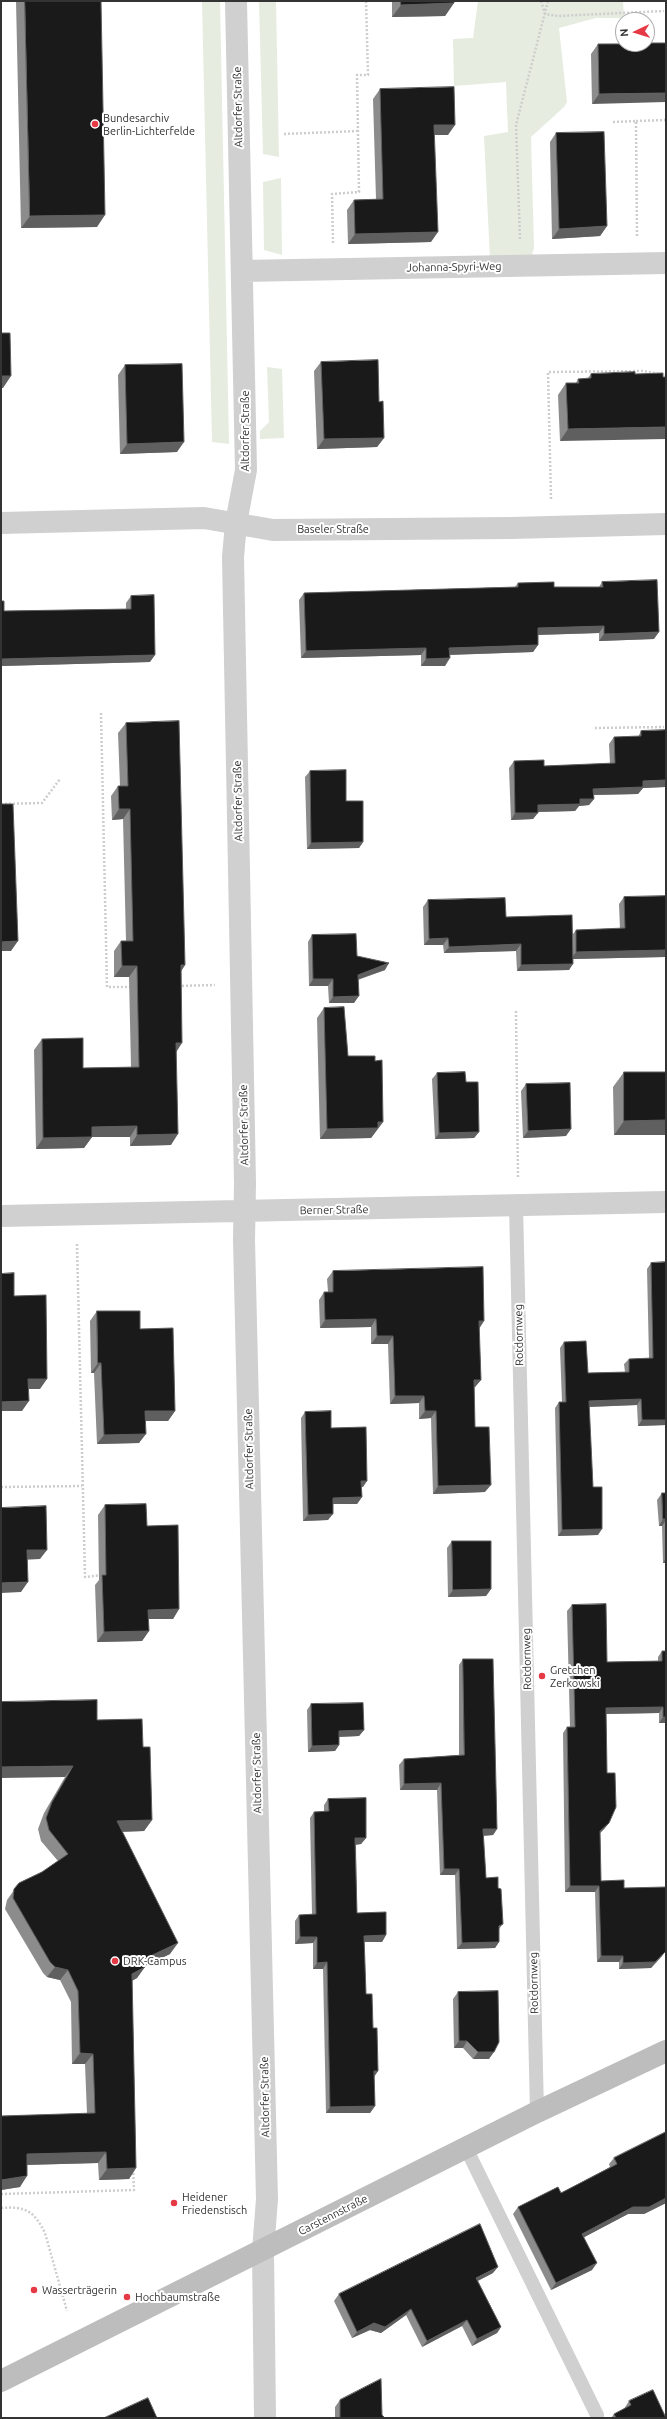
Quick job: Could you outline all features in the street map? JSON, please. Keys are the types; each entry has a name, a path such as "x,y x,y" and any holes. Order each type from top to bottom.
{"street":[{"name":"Altdorfer Straße","path":"236,1 246,470 236,523 233,557 245,1183 244,1212 267,2199 263,2251"},
{"name":"Johanna-Spyri-Weg","path":"242,271 666,263"},
{"name":"Baseler Straße","path":"1,522 204,518 273,530 519,528 666,524"},
{"name":"Berner Straße","path":"1,1216 666,1202"},
{"name":"Carstennstraße","path":"1,2381 263,2251 537,2112 666,2051"},
{"path":"263,2251 265,2418"}],"lane":[{"name":"Rotdornweg","path":"516,1205 537,2112"},
{"path":"466,2148 597,2415"}],"path":[{"path":"333,269 332,194 359,192 357,75 368,75 366,1"},
{"path":"541,1 545,14"},
{"path":"521,266 516,125 548,1"},
{"path":"545,14 558,16 664,11"},
{"path":"613,122 666,120"},
{"path":"636,121 637,263"},
{"path":"284,134 358,131"},
{"path":"551,499 548,372 643,371 666,375"},
{"path":"101,713 107,987 138,987"},
{"path":"595,728 664,727"},
{"path":"1,804 42,803 60,779"},
{"path":"177,986 216,985"},
{"path":"516,1011 518,1177"},
{"path":"77,1244 85,1577 104,1575"},
{"path":"1,1487 82,1486"},
{"path":"1,2194 134,2190 133,2166"},
{"path":"1,2208 23,2209 34,2214 40,2222 45,2232 67,2311"}],"shaded area":[{"path":"202,1 220,1 229,444 212,442"},
{"path":"259,1 276,1 279,157 263,154"},
{"path":"478,1 623,1 624,12 615,12 615,18 596,18 559,28 567,102 564,107 531,137 534,248 531,258 490,259 484,136 508,132 506,82 454,86 453,39 473,38"},
{"path":"281,178 282,255 264,250 263,182"},
{"path":"267,367 282,369 284,438 260,439 260,431 269,422"}],"building":[{"path":"25,1 101,1 105,215 30,216"},
{"path":"401,1 454,1 454,3 401,5"},
{"path":"655,43 666,43 666,93 599,94 598,44 615,44 615,52 655,52"},
{"path":"454,87 455,125 434,125 438,232 355,234 354,200 383,199 380,89"},
{"path":"604,132 607,226 559,229 556,133"},
{"path":"1,333 10,333 11,376 1,376"},
{"path":"378,360 379,402 383,401 384,438 324,439 321,362"},
{"path":"182,364 184,442 127,444 125,365"},
{"path":"635,372 635,374 663,373 663,377 666,377 666,427 568,429 566,383 579,383 578,379 591,378 591,374"},
{"path":"657,580 659,632 604,634 604,626 538,628 538,645 449,648 450,658 426,659 426,648 306,651 304,593 518,587 518,583 554,582 554,587 603,587 602,582"},
{"path":"154,595 155,655 1,659 1,601 4,601 4,611 131,609 131,596"},
{"path":"179,721 185,965 181,965 182,1043 176,1043 178,1134 137,1135 137,1126 92,1127 92,1137 43,1138 42,1039 83,1038 83,1068 139,1067 137,966 122,966 121,941 133,941 130,809 119,809 118,786 128,786 126,723"},
{"path":"666,730 666,780 643,781 643,787 593,789 594,799 580,799 580,804 538,805 538,813 515,813 514,761 544,760 544,766 615,763 614,737 641,736 641,731"},
{"path":"346,770 346,801 363,801 363,842 311,843 310,771"},
{"path":"1,804 13,804 18,941 1,942"},
{"path":"666,896 666,950 576,952 576,930 625,928 624,897"},
{"path":"505,898 506,917 572,915 573,964 521,965 521,944 449,947 448,938 429,939 428,900"},
{"path":"356,934 357,956 389,963 358,975 359,996 333,997 333,979 313,979 312,935"},
{"path":"344,1007 348,1056 375,1056 375,1061 382,1060 383,1122 378,1122 378,1128 327,1129 324,1008"},
{"path":"465,1072 466,1082 478,1082 479,1132 439,1133 437,1073"},
{"path":"624,1072 666,1072 666,1120 624,1121"},
{"path":"570,1083 571,1129 528,1131 526,1084"},
{"path":"666,1262 666,1420 642,1420 641,1399 589,1401 593,1487 602,1487 602,1529 562,1530 559,1402 566,1402 564,1342 586,1341 588,1373 629,1372 629,1359 653,1358 651,1263"},
{"path":"483,1267 484,1321 479,1321 481,1380 474,1380 475,1427 489,1427 491,1485 438,1486 436,1411 425,1411 424,1396 395,1396 393,1336 377,1336 376,1319 325,1320 324,1292 333,1292 333,1271"},
{"path":"14,1273 14,1296 46,1295 47,1379 28,1379 29,1401 1,1402 1,1274"},
{"path":"97,1311 140,1311 140,1329 173,1328 175,1411 145,1411 146,1434 104,1435 101,1363 98,1363"},
{"path":"331,1411 331,1428 366,1427 367,1481 361,1481 362,1497 333,1498 333,1514 308,1515 305,1412"},
{"path":"662,1493 666,1493 666,1519 663,1519"},
{"path":"146,1504 147,1526 178,1525 179,1609 148,1610 149,1631 104,1632 102,1575 106,1575 105,1505"},
{"path":"46,1506 47,1550 27,1550 28,1582 1,1583 1,1508"},
{"path":"452,1541 491,1541 491,1589 453,1590"},
{"path":"606,1604 607,1662 662,1661 662,1651 666,1651 666,1717 663,1717 663,1707 606,1708 607,1773 615,1773 616,1807 609,1823 600,1831 601,1881 624,1880 624,1888 666,1887 666,1951 655,1962 623,1963 623,1956 601,1956 599,1886 570,1886 567,1727 575,1727 572,1605"},
{"path":"463,1659 493,1659 497,1829 483,1829 486,1878 498,1877 498,1888 501,1889 503,1924 499,1926 499,1942 462,1943 459,1869 444,1869 441,1783 404,1784 404,1759 464,1755"},
{"path":"97,1700 97,1720 142,1719 143,1747 150,1747 152,1820 117,1821 178,1943 142,1960 145,1967 132,1974 136,2168 107,2169 106,2152 27,2154 27,2176 1,2180 1,2116 95,2113 93,2054 80,2053 78,1991 68,1970 55,1967 50,1962 13,1898 14,1889 19,1883 42,1872 68,1854 49,1830 46,1818 52,1802 73,1766 1,1767 1,1702"},
{"path":"363,1703 364,1730 339,1731 339,1745 312,1746 311,1704"},
{"path":"366,1798 366,1838 355,1838 357,1913 386,1912 386,1935 364,1936 366,1994 372,1994 373,2028 377,2028 378,2071 374,2071 375,2106 330,2107 327,1962 317,1963 317,1937 300,1937 299,1915 316,1914 314,1812 329,1811 328,1799"},
{"path":"498,1991 499,2042 494,2052 478,2052 467,2041 459,2041 458,1992"},
{"path":"666,2132 666,2198 649,2207 633,2207 582,2234 597,2263 556,2283 518,2207 558,2187 561,2193 617,2164 614,2158"},
{"path":"480,2224 498,2267 476,2278 501,2327 477,2339 467,2320 427,2341 411,2309 385,2327 374,2323 357,2332 339,2294"},
{"path":"381,2379 382,2415 385,2418 340,2418 340,2400"},
{"path":"653,2390 666,2418 616,2418 614,2414 631,2405 629,2401"},
{"path":"148,2398 157,2418 104,2418"}],"place":[{"name":"Bundesarchiv Berlin-Lichterfelde","path":"95,124"},
{"name":"Gretchen Zerkowski","path":"542,1676"},
{"name":"DRK-Campus","path":"115,1961"},
{"name":"Heidener Friedenstisch","path":"174,2203"},
{"name":"Wasserträgerin","path":"34,2290"},
{"name":"Hochbaumstraße","path":"127,2297"}]}
